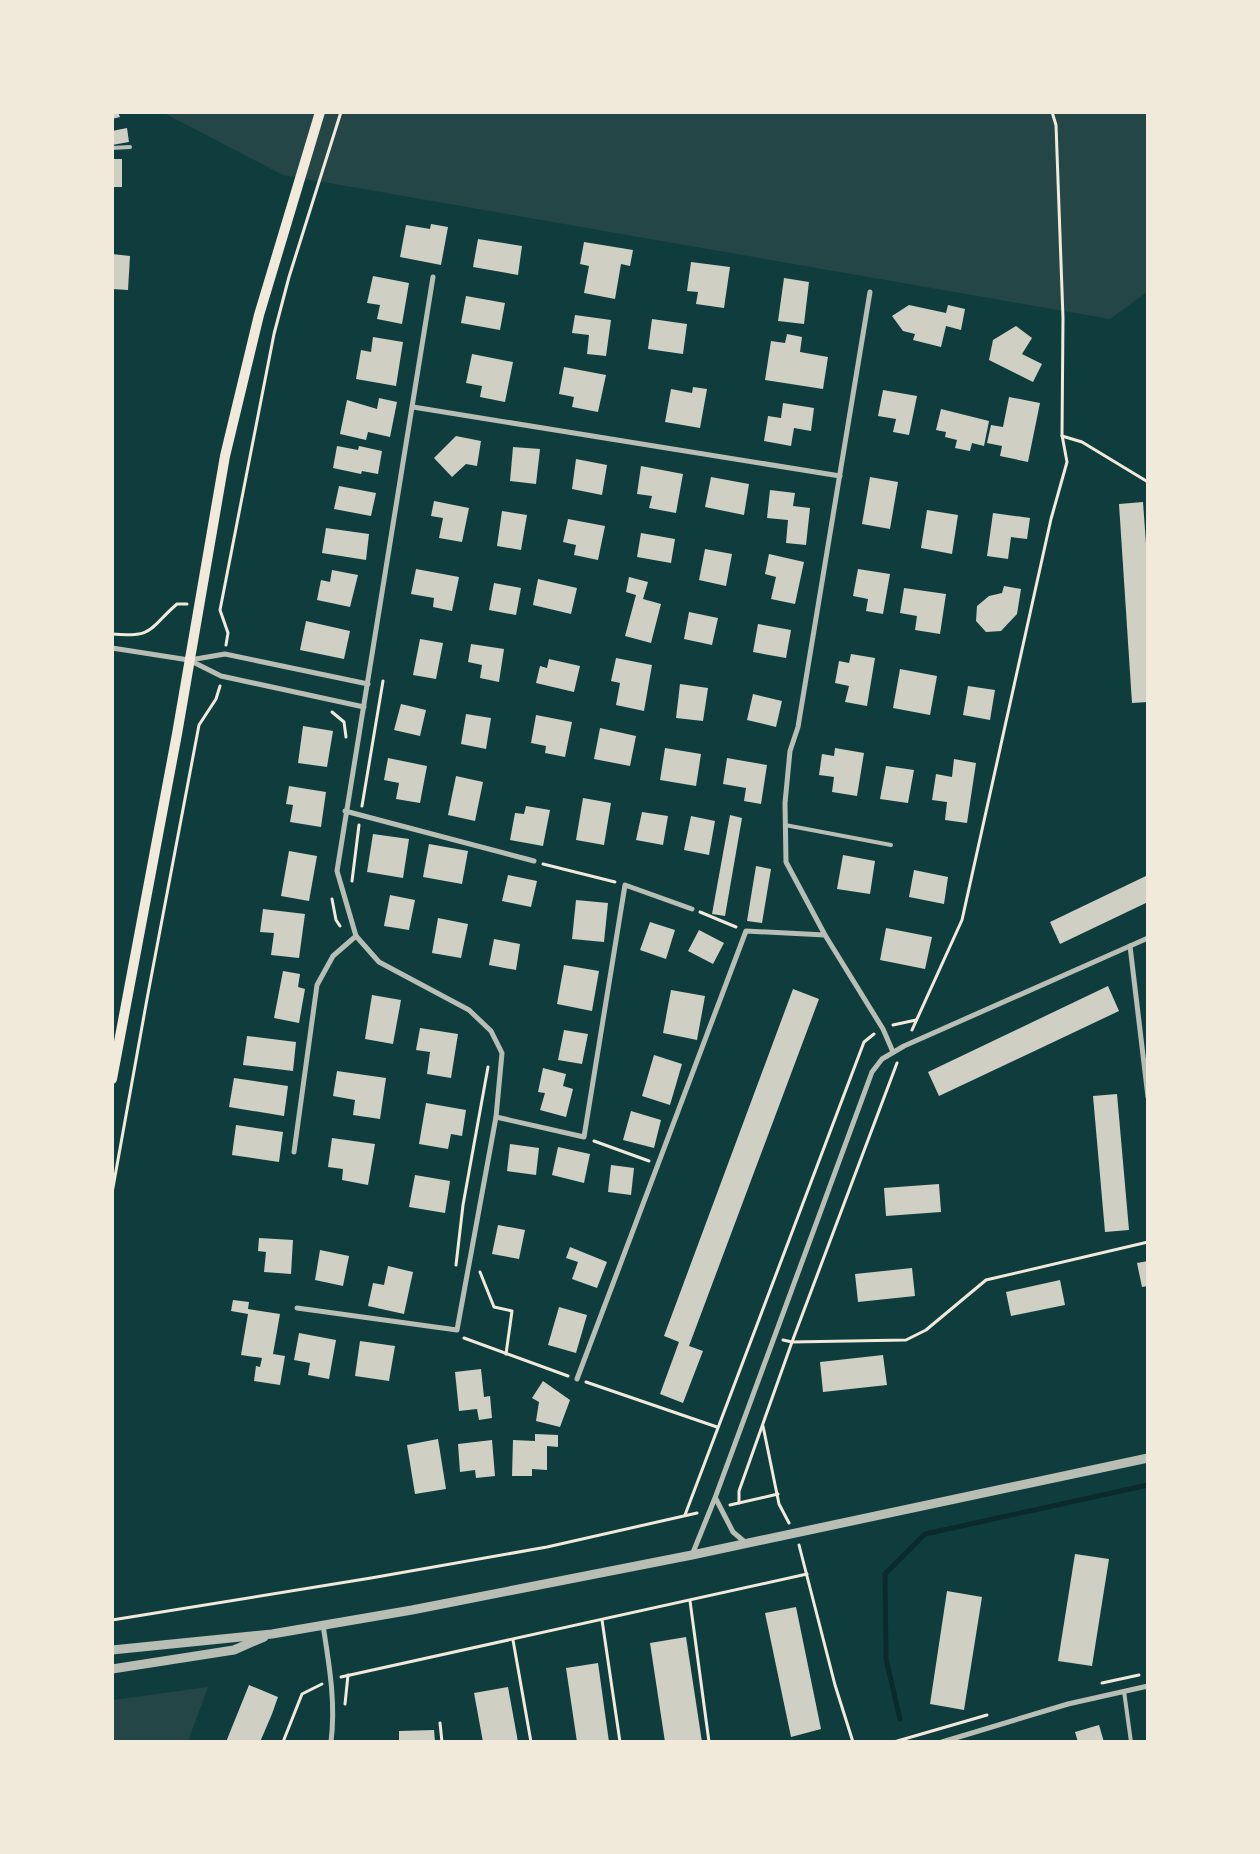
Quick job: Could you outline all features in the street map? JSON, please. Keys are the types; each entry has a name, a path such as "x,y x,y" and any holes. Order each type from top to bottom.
{"main road":[{"path":"112,1079 190,660 225,456 259,315 320,112"}],"street":[{"path":"297,1308 457,1330 496,1117 502,1053 491,1031 469,1010 379,962 356,936 337,871 345,811 368,684 413,407 432,277"},
{"path":"870,292 798,727 790,751 786,862 824,935 883,1029 893,1052"},
{"path":"413,407 840,476"},
{"path":"112,648 190,660 225,654 368,684"},
{"path":"190,660 221,676 364,706"},
{"path":"345,811 534,861"},
{"path":"496,1117 584,1137 625,885 692,909"},
{"path":"577,1378 746,930 824,935"},
{"path":"294,1152 317,985 333,956 356,936"},
{"path":"692,1555 775,1338 872,1072 882,1059 904,1046 1148,938"},
{"path":"1130,946 1144,1044 1148,1097"},
{"path":"113,1650 272,1634 323,1625 692,1555 1148,1458"},
{"path":"715,1498 733,1532 746,1543"},
{"path":"323,1625 331,1679 334,1719 331,1742"},
{"path":"112,1669 234,1650 272,1634"},
{"path":"942,1742 1068,1704 1148,1686"}],"lane":[{"path":"112,148 130,147"},
{"path":"786,825 891,845"},
{"path":"1124,1691 1131,1742"}],"path":[{"path":"112,1620 547,1548 684,1515 864,1042 883,1029 917,1019 962,920 1051,518 1067,462 1062,435 1063,318 1056,125 1052,112"},
{"path":"1062,435 1082,442 1148,482"},
{"path":"112,634 143,635 157,625 176,604 220,610"},
{"path":"352,882 360,815 383,681"},
{"path":"534,861 625,885"},
{"path":"692,909 746,930"},
{"path":"739,1503 739,1491 792,1342 904,1046"},
{"path":"584,1137 657,1164"},
{"path":"775,1338 792,1342 906,1340 926,1330 986,1280 1148,1242"},
{"path":"477,1266 494,1307 512,1311 506,1354"},
{"path":"763,1425 779,1504 794,1533 807,1574 853,1742"},
{"path":"283,1742 302,1694 331,1679 807,1574"},
{"path":"690,1601 708,1742"},
{"path":"602,1620 620,1742"},
{"path":"513,1640 531,1742"},
{"path":"440,1723 442,1742"}],"shaded area":[{"path":"164,113 1147,113 1147,292 1110,319 283,175"},
{"path":"208,1687 188,1741 113,1741 113,1700"}],"building":[{"path":"112,112 118,112 120,117 112,119"},
{"path":"127,128 129,142 112,145 112,131"},
{"path":"112,159 122,159 122,187 112,187"},
{"path":"431,224 448,227 441,265 400,257 406,225 430,229"},
{"path":"478,239 522,246 518,275 473,267"},
{"path":"584,242 633,250 630,266 621,264 615,299 584,293 589,266 580,264"},
{"path":"112,254 130,256 128,290 112,289"},
{"path":"691,262 730,267 724,308 696,304 698,292 687,291"},
{"path":"373,276 409,283 402,324 377,319 380,305 367,303"},
{"path":"784,278 809,282 804,324 778,321"},
{"path":"466,296 505,303 500,330 461,323"},
{"path":"909,305 946,313 948,305 965,309 961,330 946,326 941,347 913,340 915,334 903,331 892,316"},
{"path":"575,315 611,320 606,356 587,354 589,335 572,333"},
{"path":"652,319 687,324 683,354 648,349"},
{"path":"1016,326 1032,338 1022,354 1042,364 1033,382 989,360 993,340"},
{"path":"787,334 802,337 800,352 828,357 823,389 765,380 771,341 785,343"},
{"path":"373,337 403,342 396,386 356,379 361,350 371,352"},
{"path":"472,354 513,362 505,402 480,397 482,386 466,383"},
{"path":"564,367 606,375 598,412 572,407 574,397 559,394"},
{"path":"693,387 707,389 700,428 665,422 671,389 692,393"},
{"path":"883,390 917,396 909,435 893,432 896,419 878,416"},
{"path":"1009,397 1040,403 1028,462 1000,456 1002,446 987,443 991,425 1003,427"},
{"path":"379,398 397,402 390,437 368,432 366,440 340,434 347,400 377,409"},
{"path":"783,403 814,408 811,431 794,428 791,446 764,441 768,416 781,418"},
{"path":"941,409 989,421 984,446 972,443 970,451 955,448 957,440 945,437 946,432 936,430"},
{"path":"456,436 481,441 477,466 466,464 452,477 434,458"},
{"path":"337,446 358,450 359,446 382,451 378,474 362,471 361,474 333,468"},
{"path":"513,447 540,449 536,484 510,481"},
{"path":"576,459 607,465 602,495 572,489"},
{"path":"641,466 683,474 676,513 649,508 652,496 637,494"},
{"path":"711,477 749,484 744,515 705,507"},
{"path":"870,477 898,482 890,529 862,524"},
{"path":"339,486 376,493 371,516 334,509"},
{"path":"770,490 795,493 793,506 810,508 806,545 786,543 788,520 767,518"},
{"path":"434,501 469,508 462,542 439,538 443,518 431,516"},
{"path":"1143,502 1148,571 1148,702 1132,703 1119,504"},
{"path":"927,510 958,515 952,554 921,548"},
{"path":"502,511 527,515 521,550 497,546"},
{"path":"993,513 1030,518 1027,539 1011,537 1008,559 987,556"},
{"path":"568,519 605,526 598,560 574,555 576,545 563,542"},
{"path":"326,528 369,534 366,560 322,553"},
{"path":"641,533 675,539 671,563 637,557"},
{"path":"705,549 732,554 726,586 699,580"},
{"path":"769,554 804,562 795,604 771,599 776,577 765,574"},
{"path":"416,569 459,577 452,611 433,607 434,598 411,594"},
{"path":"858,569 890,574 883,614 866,611 868,599 853,596"},
{"path":"332,570 358,575 350,607 317,600 321,580 330,582"},
{"path":"629,577 648,582 643,599 661,604 651,643 625,636 636,595 626,592"},
{"path":"538,579 577,588 571,614 533,605"},
{"path":"494,583 521,588 516,615 489,610"},
{"path":"1004,586 1021,589 1017,614 1001,631 986,632 976,621 977,606 989,596 1002,593"},
{"path":"904,588 946,594 940,634 915,630 917,616 900,613"},
{"path":"689,612 718,618 712,645 684,639"},
{"path":"306,621 350,631 344,659 300,650"},
{"path":"758,624 791,630 786,658 753,652"},
{"path":"420,639 443,643 436,679 413,675"},
{"path":"471,644 504,649 499,682 480,678 482,665 468,662"},
{"path":"851,654 875,658 867,706 845,702 849,686 835,683 839,661 849,663"},
{"path":"616,658 652,665 644,711 616,705 620,683 611,681"},
{"path":"549,659 580,666 574,692 536,683 540,666 547,668"},
{"path":"900,669 937,676 930,715 893,708"},
{"path":"680,684 708,688 703,721 676,718"},
{"path":"968,686 995,690 990,720 963,715"},
{"path":"753,694 782,701 776,727 747,720"},
{"path":"401,704 426,710 420,736 394,730"},
{"path":"466,714 491,718 486,749 461,744"},
{"path":"536,715 572,722 565,757 545,753 546,746 531,743"},
{"path":"303,726 333,731 327,767 298,763"},
{"path":"600,728 636,736 630,766 594,759"},
{"path":"665,748 701,754 696,786 660,780"},
{"path":"835,748 864,753 857,796 832,792 834,777 819,775 822,754 834,756"},
{"path":"388,758 427,766 420,803 396,799 399,783 384,780"},
{"path":"727,758 767,765 761,804 744,801 746,788 723,784"},
{"path":"954,759 976,763 967,823 945,820 947,802 932,800 936,774 952,777"},
{"path":"886,766 914,770 908,803 880,799"},
{"path":"456,776 483,782 475,821 448,815"},
{"path":"289,786 326,792 321,827 290,822 293,805 286,804"},
{"path":"583,798 611,803 604,845 576,840"},
{"path":"526,806 550,810 543,846 510,840 515,813 524,814"},
{"path":"642,812 668,816 663,845 636,840"},
{"path":"730,815 742,818 725,916 712,914"},
{"path":"691,816 715,821 709,855 684,850"},
{"path":"373,834 409,839 403,878 367,872"},
{"path":"429,844 468,851 462,884 423,877"},
{"path":"289,851 317,856 309,901 281,896"},
{"path":"843,855 875,861 870,894 837,889"},
{"path":"756,866 771,869 762,923 747,921"},
{"path":"914,870 948,877 944,904 909,897"},
{"path":"508,875 537,881 531,907 502,901"},
{"path":"1148,875 1148,902 1060,944 1050,922"},
{"path":"390,895 415,900 409,930 384,926"},
{"path":"576,900 608,903 604,942 572,939"},
{"path":"263,909 305,914 299,958 271,955 274,933 260,932"},
{"path":"438,918 468,924 461,958 432,953"},
{"path":"650,922 675,930 666,959 640,950"},
{"path":"886,928 932,937 925,969 880,960"},
{"path":"699,930 724,943 713,964 688,951"},
{"path":"494,939 520,944 516,970 489,965"},
{"path":"564,965 599,971 592,1011 557,1004"},
{"path":"283,971 300,974 298,987 305,989 299,1023 274,1018"},
{"path":"1108,986 1119,1011 939,1096 928,1072"},
{"path":"793,989 819,999 689,1346 703,1351 683,1403 660,1394 679,1342 664,1336"},
{"path":"671,990 705,996 697,1040 663,1033"},
{"path":"372,995 401,1000 393,1044 365,1039"},
{"path":"420,1028 458,1034 451,1078 427,1074 430,1052 416,1050"},
{"path":"564,1030 588,1034 582,1064 558,1060"},
{"path":"247,1036 296,1042 293,1071 243,1065"},
{"path":"654,1055 682,1064 670,1105 642,1096"},
{"path":"543,1068 566,1074 563,1086 573,1089 566,1117 540,1110 545,1093 538,1092"},
{"path":"337,1071 386,1078 380,1119 353,1115 355,1100 333,1096"},
{"path":"234,1078 288,1086 284,1116 229,1107"},
{"path":"1117,1094 1129,1230 1105,1232 1093,1096"},
{"path":"426,1103 466,1110 462,1136 451,1134 448,1149 419,1144"},
{"path":"631,1111 661,1120 654,1148 623,1140"},
{"path":"236,1125 283,1132 279,1162 232,1155"},
{"path":"332,1138 375,1144 368,1185 342,1180 343,1169 328,1167"},
{"path":"510,1144 539,1148 536,1175 507,1171"},
{"path":"558,1147 590,1154 584,1183 552,1175"},
{"path":"611,1165 634,1168 631,1195 608,1192"},
{"path":"415,1175 450,1181 445,1213 409,1207"},
{"path":"939,1184 941,1212 886,1216 884,1188"},
{"path":"498,1225 525,1230 519,1259 492,1254"},
{"path":"259,1238 293,1240 291,1274 264,1272 266,1252 258,1251"},
{"path":"570,1247 607,1262 597,1288 572,1279 578,1262 566,1258"},
{"path":"320,1250 349,1256 343,1286 315,1280"},
{"path":"1148,1261 1148,1286 1142,1287 1137,1263"},
{"path":"388,1266 413,1272 404,1314 368,1306 373,1283 384,1285"},
{"path":"912,1268 915,1296 858,1302 855,1274"},
{"path":"1060,1280 1065,1305 1011,1316 1006,1292"},
{"path":"233,1300 249,1302 248,1309 280,1314 273,1354 285,1356 280,1385 254,1381 256,1366 260,1367 262,1358 241,1355 248,1314 231,1311"},
{"path":"559,1307 587,1315 576,1353 548,1345"},
{"path":"299,1333 336,1340 329,1379 308,1375 310,1363 294,1360"},
{"path":"360,1341 395,1346 389,1381 355,1376"},
{"path":"883,1355 887,1385 823,1392 820,1362"},
{"path":"481,1369 484,1397 490,1396 492,1418 479,1420 477,1409 459,1411 455,1372"},
{"path":"543,1381 570,1400 560,1427 536,1421 539,1402 532,1398"},
{"path":"535,1434 558,1435 558,1447 547,1446 547,1470 532,1469 532,1476 512,1476 513,1440 535,1441"},
{"path":"438,1439 446,1489 415,1494 407,1445"},
{"path":"492,1440 495,1476 476,1478 475,1470 460,1472 458,1444"},
{"path":"1075,1554 1109,1559 1092,1666 1058,1661"},
{"path":"947,1591 982,1597 964,1710 930,1704"},
{"path":"796,1607 821,1729 791,1737 765,1613"},
{"path":"686,1637 702,1742 665,1742 650,1643"},
{"path":"598,1663 609,1742 577,1742 566,1668"},
{"path":"249,1685 278,1697 272,1714 260,1742 226,1742"},
{"path":"508,1687 518,1742 483,1742 474,1693"},
{"path":"1099,1725 1104,1742 1078,1742 1075,1732"},
{"path":"434,1730 435,1742 399,1742 399,1731"}],"waterway":[{"path":"900,1719 886,1659 885,1574 925,1534 1148,1485"}]}
